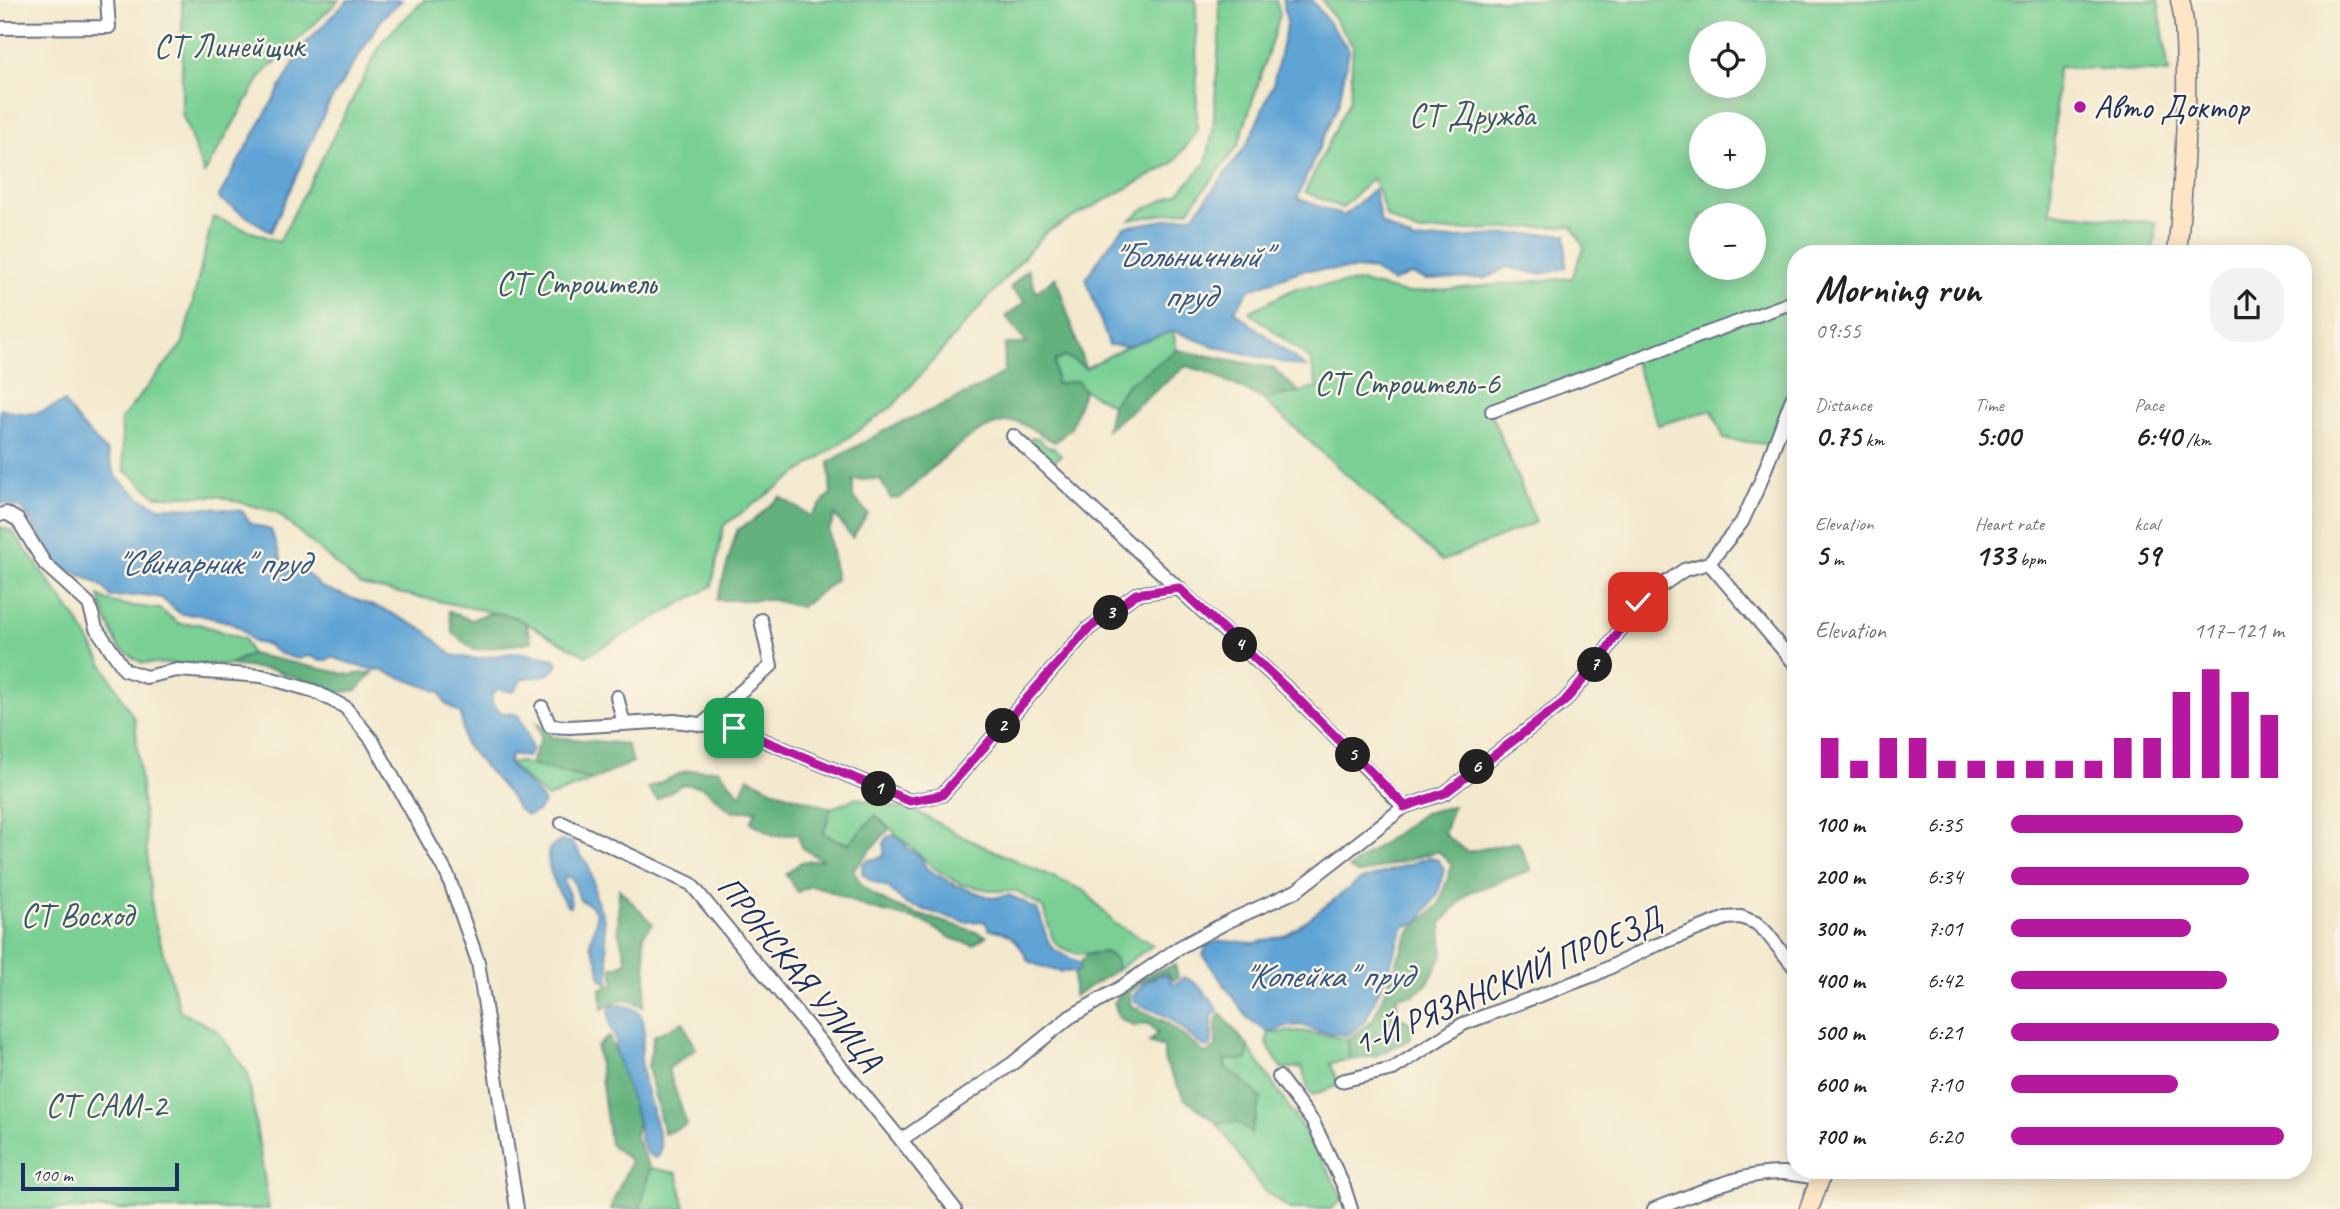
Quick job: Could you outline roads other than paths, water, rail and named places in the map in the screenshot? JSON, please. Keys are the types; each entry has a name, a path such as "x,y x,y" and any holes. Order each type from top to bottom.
{"street":[{"path":"0,28 109,27 107,0"},
{"path":"2178,245 2187,108 2185,36 2180,0"},
{"path":"1492,411 1787,304"},
{"path":"901,1140 1013,1063 1070,1017 1120,988 1180,947 1229,921 1296,891 1404,807 1445,793 1564,702 1600,660 1638,602 1684,570 1709,563 1742,522 1787,412"},
{"path":"1013,436 1293,694 1404,807"},
{"path":"0,514 6,513 19,520 44,564 89,604 96,628 125,670 146,677 177,670 262,676 314,691 345,707 372,740 448,876 478,962 517,1209"},
{"path":"1709,563 1787,654"},
{"path":"542,707 550,726 674,721 734,728 910,801 942,795 1088,629 1136,594 1179,588"},
{"path":"701,724 771,666 761,620"},
{"path":"617,697 624,724"},
{"name":"ПРОНСКАЯ УЛИЦА","path":"562,823 691,884 955,1209"},
{"name":"1-Й РЯЗАНСКИЙ ПРОЕЗД","path":"1341,1081 1393,1069 1463,1024 1594,975 1649,948 1726,918 1741,917 1756,923 1787,958"},
{"path":"1279,1077 1313,1122 1344,1187 1351,1209"},
{"path":"1654,1209 1753,1175 1787,1173"},
{"path":"1809,1209 1820,1179"}],"water":[{"path":"348,0 402,0 383,17 328,105 271,232 218,198 304,45"},
{"name":"\"Больничный\" пруд","path":"1283,0 1312,0 1349,50 1339,103 1297,198 1344,216 1374,189 1381,223 1414,241 1514,234 1566,234 1566,268 1539,274 1507,267 1487,278 1426,280 1411,274 1392,282 1372,269 1303,270 1250,289 1234,311 1307,368 1213,346 1174,331 1128,346 1109,345 1086,279 1124,227 1194,215 1248,143 1273,85 1287,23"},
{"name":"\"Свинарник\" пруд","path":"64,402 107,452 116,477 142,499 159,507 242,511 251,524 271,530 282,561 290,571 306,573 321,587 387,611 426,631 452,655 474,659 518,652 554,659 558,663 552,672 539,677 523,678 513,692 498,689 492,694 492,704 501,712 518,715 527,734 532,749 527,757 511,754 508,763 544,803 537,812 527,815 518,809 508,793 464,743 461,714 445,703 440,692 383,671 332,657 320,661 310,656 299,659 282,654 268,645 253,642 242,629 229,622 181,614 161,598 146,595 111,597 92,580 68,570 54,559 26,513 0,503 0,411 33,413"},
{"path":"894,835 920,856 927,869 957,886 993,898 1009,895 1037,909 1052,947 1080,964 1080,969 1062,972 1028,961 1014,939 1003,932 990,930 984,921 965,922 906,904 889,888 870,880 862,873 863,863 884,855 887,837"},
{"path":"562,841 571,842 588,865 594,882 595,897 603,915 608,983 601,979 598,962 590,944 596,914 588,904 580,900 573,880 566,876 564,880 570,900 568,907 550,869 548,860 551,847"},
{"name":"\"Копейка\" пруд","path":"1430,857 1438,860 1444,869 1438,894 1417,924 1404,926 1366,1020 1348,1035 1320,1032 1302,1025 1284,1027 1269,1033 1248,1018 1203,955 1207,945 1219,941 1255,943 1287,935 1359,881"},
{"path":"1160,975 1168,975 1172,983 1177,983 1183,977 1193,982 1218,1010 1212,1016 1212,1043 1209,1048 1198,1043 1169,1018 1134,1001 1133,996 1145,982"},
{"path":"621,1005 638,1012 643,1019 642,1067 661,1147 659,1156 655,1158 647,1153 640,1139 638,1121 616,1053 609,1011 612,1006"}],"place":[{"name":"Авто Доктор","path":"2080,107"}],"park label":[{"name":"СТ Линейщик","path":"229,46"},
{"name":"СТ Дружба","path":"1472,115"},
{"name":"СТ Строитель","path":"576,283"},
{"name":"СТ Строитель-6","path":"1407,383"},
{"name":"СТ Восход","path":"77,915"},
{"name":"СТ САМ-2","path":"106,1105"}]}
